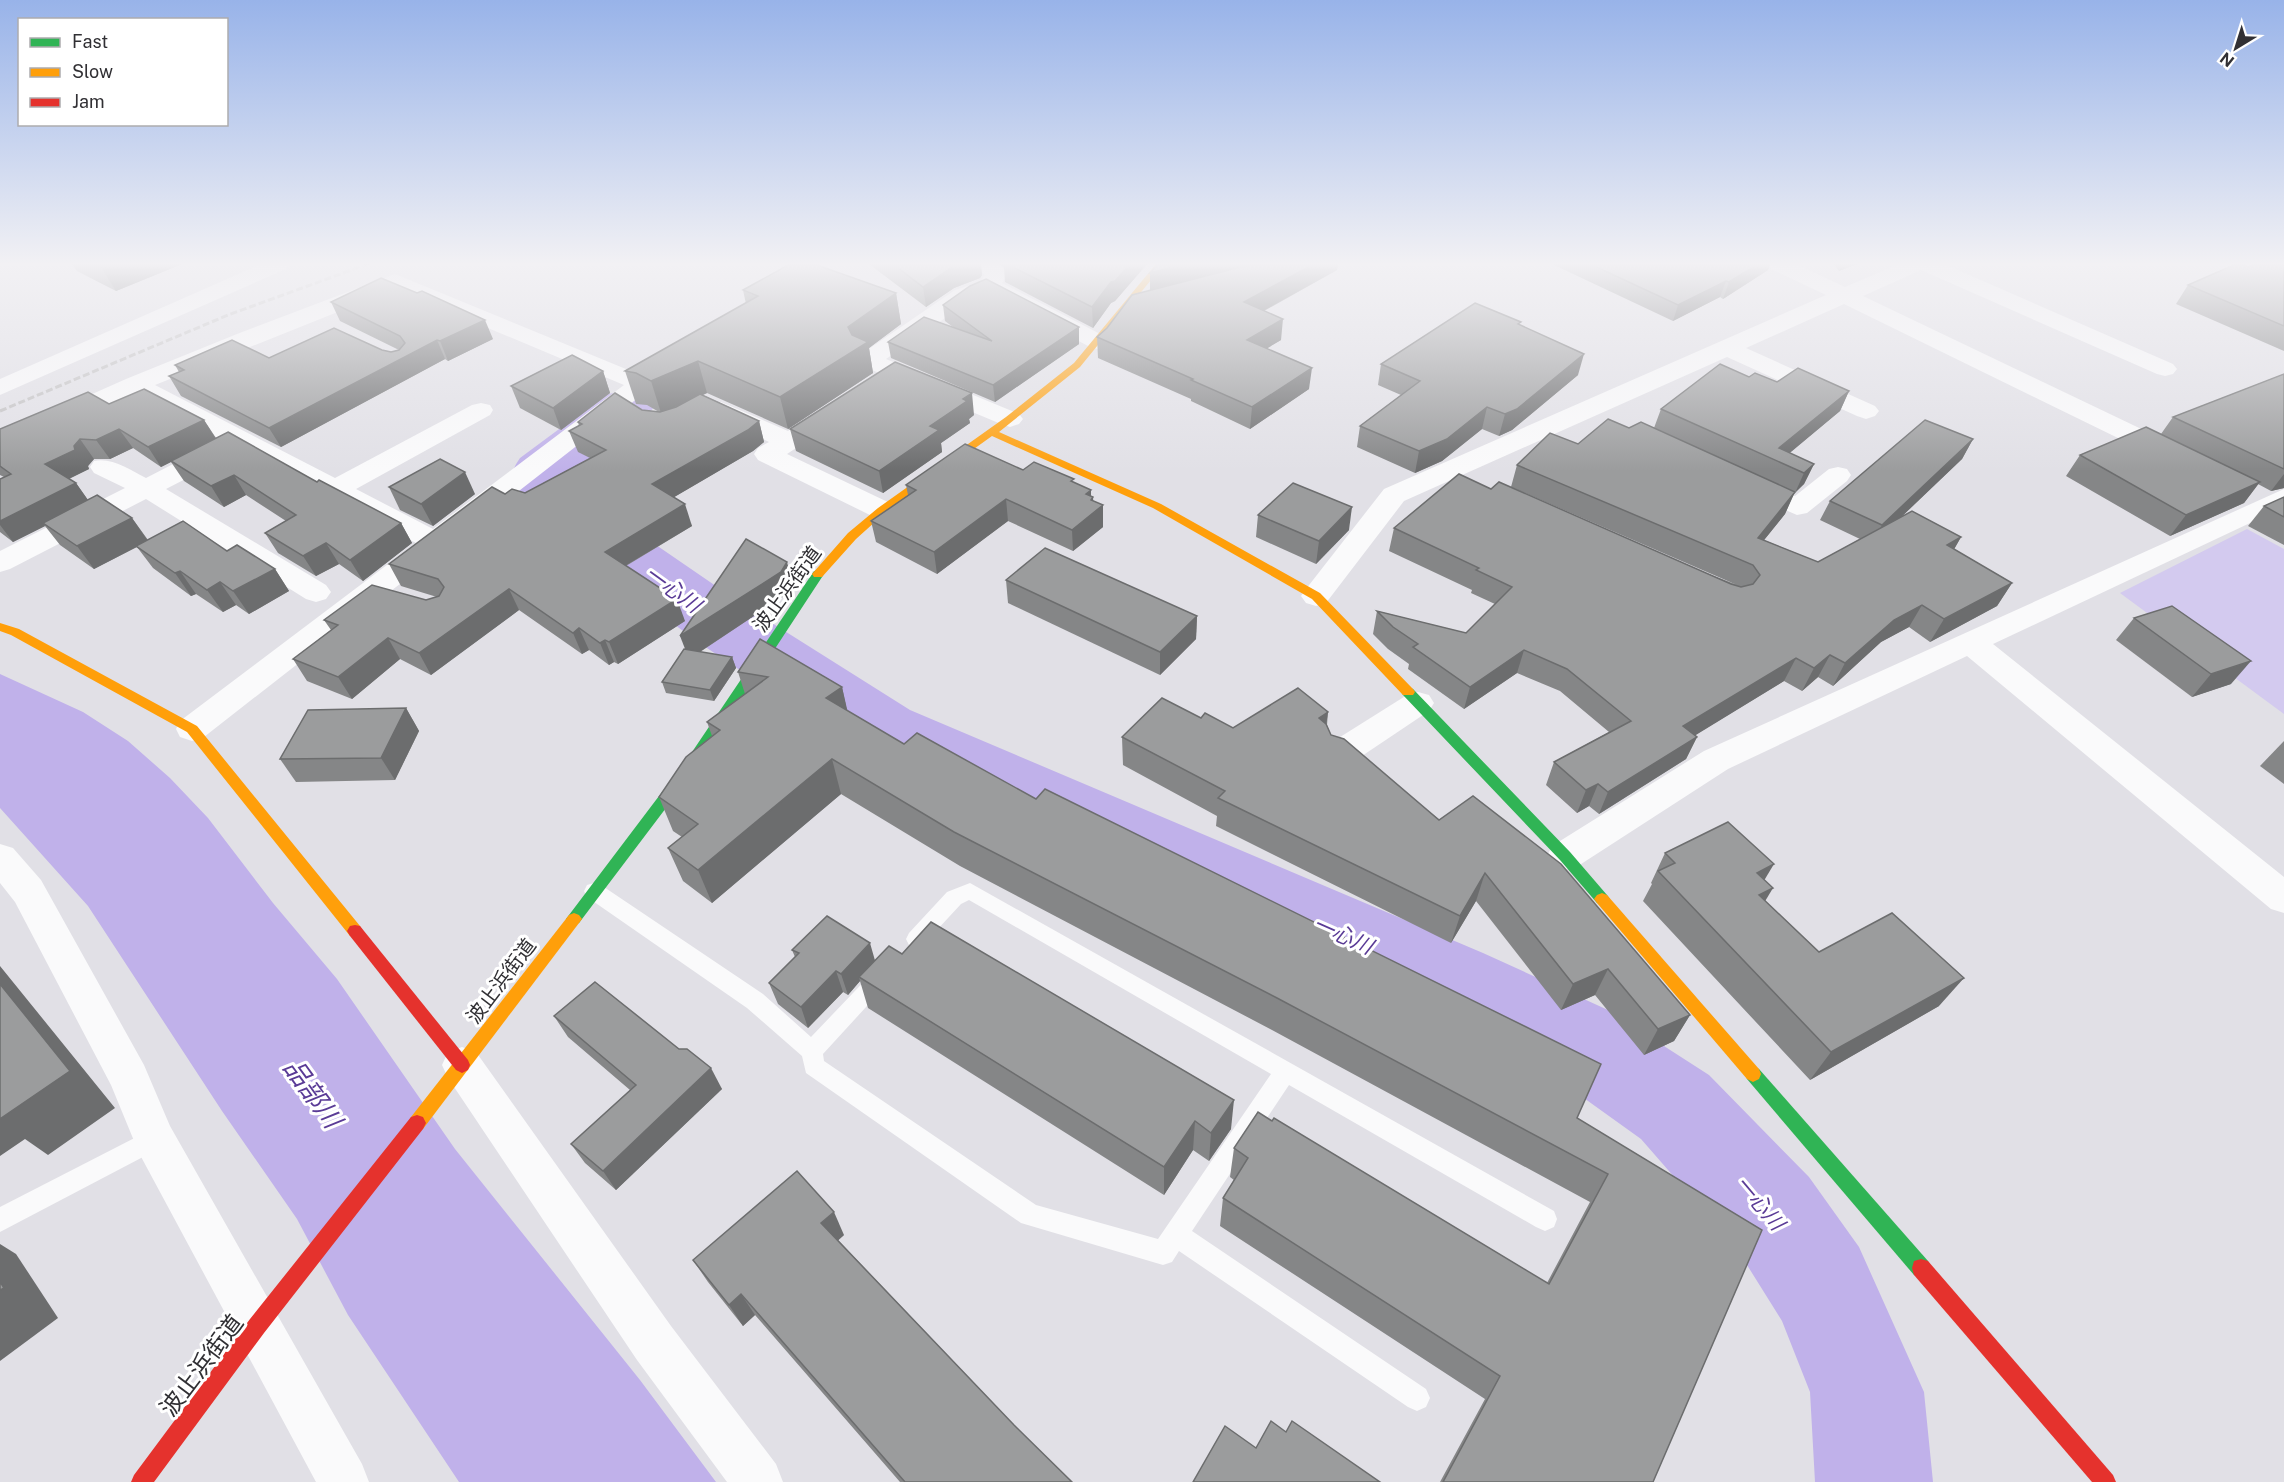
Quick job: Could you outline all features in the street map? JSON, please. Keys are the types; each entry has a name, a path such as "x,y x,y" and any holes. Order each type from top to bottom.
{"street":[{"path":"0,388 123,333"},
{"path":"0,444 135,384 258,333"},
{"path":"520,333 641,384"},
{"path":"907,333 868,360 886,378 1001,425 1157,506 1316,596 1565,856 2106,1482"},
{"path":"1084,333 1098,342"},
{"name":"波止浜街道","path":"141,1482 257,1326 455,1075 695,759 821,570 852,536 882,510 1001,425 1077,365 1104,333"},
{"path":"1316,596 1394,495 1756,333"},
{"path":"1924,333 2186,461"},
{"path":"2083,333 2165,369"},
{"path":"1725,347 1866,411"},
{"path":"192,729 687,348"},
{"path":"135,384 436,542"},
{"path":"697,407 706,402 789,442"},
{"path":"847,404 767,454 882,510"},
{"path":"1586,409 1618,424"},
{"path":"336,489 481,410"},
{"path":"0,563 241,440"},
{"path":"103,467 146,488 316,592"},
{"path":"1448,471 1481,485"},
{"path":"1723,473 1797,507 1839,475"},
{"path":"1565,856 1716,760 2271,502"},
{"path":"373,590 406,600"},
{"path":"0,627 15,632 192,729 455,1075 758,1482"},
{"path":"1970,642 2284,898"},
{"path":"1341,753 1418,703"},
{"path":"0,858 28,891 129,1078 154,1139 344,1482"}],"lane":[{"path":"594,891 754,1001 812,1051 814,1066 1030,1215 1163,1253 1286,1071"},
{"path":"812,1051 954,898 970,891 1545,1219"},
{"path":"0,1220 154,1139"},
{"path":"1176,1234 1417,1398"}],"shaded area":[{"path":"2247,529 2284,549 2284,714 2120,593"}],"water":[{"name":"品部川","path":"0,674 83,712 128,741 170,778 208,818 273,903 337,979 455,1149 640,1380 716,1482 459,1482 348,1315 297,1219 222,1111 88,906 0,808"}],"building":[{"path":"323,333 345,333 391,352 399,350 405,343 394,333 457,333 440,341 437,340 269,428 169,376 184,370 175,365 232,340 269,358"},
{"path":"692,333 851,333 868,342 780,397 698,361 651,381 636,373 625,371"},
{"path":"901,333 970,333 992,341 981,333 1070,333 993,385 888,342"},
{"path":"1101,333 1259,333 1247,340 1312,368 1252,407 1097,337"},
{"path":"1429,333 1538,333 1584,354 1517,409 1505,414 1487,407 1447,439 1419,451 1360,426 1420,381 1381,364"},
{"path":"572,355 603,371 553,408 511,386"},
{"path":"895,362 972,393 963,399 967,401 930,426 939,430 879,471 790,429"},
{"path":"1720,364 1749,377 1755,373 1777,382 1798,368 1849,391 1779,448 1814,464 1804,473 1661,409"},
{"path":"2284,374 2284,469 2173,417"},
{"path":"144,389 204,420 148,447 119,429 96,440 80,439 74,446 75,450 45,464 76,483 0,521 0,479 11,474 0,466 0,429 88,392 109,404"},
{"path":"615,393 642,410 660,412 676,407 700,394 759,421 748,430 652,484 685,504 605,552 677,599 609,642 605,640 600,643 579,628 573,633 509,589 419,653 388,638 338,677 293,659 338,625 324,620 372,585 426,600 439,596 444,587 438,579 389,564 492,487 505,494 512,489 525,493 606,450 569,431 582,424 578,422"},
{"path":"1608,419 1629,428 1641,422 1795,492 1758,538 1818,562 1912,511 1961,537 1947,545 2012,583 1944,619 1922,605 1894,620 1845,663 1830,655 1814,668 1796,658 1683,726 1697,737 1608,792 1598,784 1586,790 1554,762 1631,721 1567,669 1524,650 1470,687 1413,647 1418,644 1393,627 1377,611 1466,633 1512,587 1476,570 1479,568 1394,528 1459,474 1491,489 1499,482 1731,584 1741,587 1753,584 1760,575 1753,565 1517,465 1550,433 1578,444"},
{"path":"1925,420 1973,439 1882,525 1830,501"},
{"path":"2146,427 2260,482 2186,515 2080,455"},
{"path":"228,432 317,482 319,480 401,523 350,560 326,543 303,556 265,533 296,515 234,475 211,486 171,461"},
{"path":"965,444 1023,470 1034,462 1074,479 1071,481 1091,490 1086,494 1093,497 1091,500 1103,505 1072,530 1006,499 934,552 871,521 916,490 906,485"},
{"path":"440,459 465,472 421,504 389,487"},
{"path":"1293,483 1352,507 1319,541 1258,515"},
{"path":"97,495 132,518 77,546 43,523"},
{"path":"2284,497 2284,517 2264,506"},
{"path":"183,521 227,551 237,545 275,569 233,591 220,582 207,590 180,571 175,573 136,546"},
{"path":"746,539 787,562 781,572 680,636"},
{"path":"1045,548 1197,616 1160,652 1006,580"},
{"path":"2172,606 2251,661 2211,674 2134,618"},
{"path":"760,639 842,687 826,698 904,744 917,733 1036,799 1045,789 1601,1064 1577,1118 1762,1230 1653,1482 1443,1482 1500,1376 1223,1198 1248,1158 1234,1148 1258,1112 1272,1121 1274,1118 1549,1284 1608,1174 1277,998 954,832 832,759 698,870 668,848 698,824 659,797 686,757 720,730 707,722 768,677 738,672"},
{"path":"684,649 732,657 710,690 662,682"},
{"path":"1298,688 1328,712 1319,718 1326,724 1331,735 1344,739 1439,820 1473,796 1561,864 1690,1015 1658,1029 1608,969 1573,984 1485,873 1460,916 1218,798 1225,791 1122,737 1162,698 1201,718 1205,713 1233,728"},
{"path":"406,708 381,758 280,759 308,710"},
{"path":"1728,822 1774,864 1757,873 1773,888 1759,895 1819,952 1892,913 1964,978 1831,1052 1658,871 1675,863 1665,853"},
{"path":"827,916 870,943 841,974 836,971 801,1007 769,983 799,953 792,950"},
{"path":"931,922 1234,1100 1211,1133 1195,1121 1164,1167 859,977 889,946 902,954"},
{"path":"595,982 679,1049 687,1049 711,1068 603,1171 571,1144 636,1085 554,1016"},
{"path":"0,984 70,1071 0,1119"},
{"path":"797,1171 834,1212 821,1223 1014,1425 1072,1482 905,1482 741,1294 729,1305 693,1260"},
{"path":"1271,1421 1286,1432 1292,1421 1380,1482 1193,1482 1225,1426 1256,1448"}],"waterway":[{"name":"一心川","path":"625,407 542,471 542,495 720,623 883,729 1451,980 1575,1039 1675,1107 1773,1213 1821,1285 1867,1392 1874,1482"}],"railway":[{"path":"0,411 185,333"}],"traffic: fast":[{"path":"574,919 695,759 818,574"},
{"path":"1408,692 1565,856 1602,899"},
{"path":"1753,1074 1921,1268"}],"traffic: slow":[{"path":"818,574 852,536 882,510 1010,419 1077,365 1103,333"},
{"path":"991,432 1157,506 1316,596 1408,692"},
{"path":"0,627 15,632 192,729 355,931"},
{"path":"1602,899 1753,1074"},
{"path":"417,1123 574,919"}],"traffic: jam":[{"path":"355,931 462,1065"},
{"path":"141,1482 257,1326 417,1123"},
{"path":"1921,1268 2106,1482"}]}
